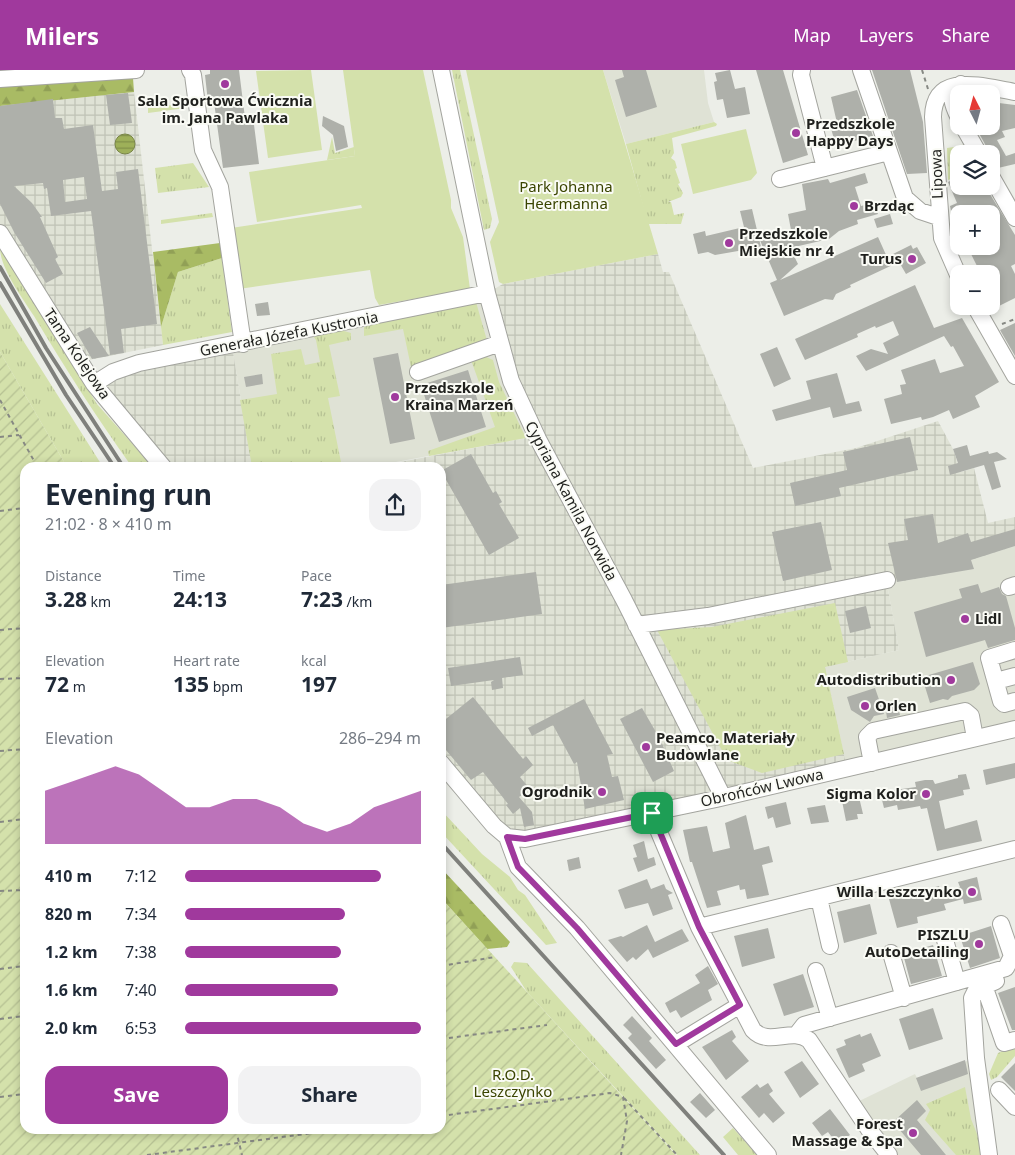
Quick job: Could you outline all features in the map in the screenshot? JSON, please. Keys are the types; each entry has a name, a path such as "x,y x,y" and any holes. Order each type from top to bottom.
{"street":[{"path":"0,79 136,70"},
{"path":"190,70 194,79 204,156 220,187 243,344"},
{"name":"Cypriana Kamila Norwida","path":"441,70 487,293 511,382 538,439 724,797"},
{"path":"802,70 825,168"},
{"path":"861,70 905,198 920,212 938,217"},
{"path":"961,84 1015,92"},
{"name":"Lipowa","path":"954,265 942,238 938,217 934,106 936,96 945,88 961,84"},
{"path":"935,136 944,121 950,118"},
{"path":"780,179 889,152"},
{"path":"1000,192 1015,218"},
{"name":"Tama Kolejowa","path":"0,233 94,384 159,462"},
{"name":"Generała Józefa Kustronia","path":"94,384 125,367 487,293"},
{"path":"980,315 1015,376"},
{"path":"418,372 500,343"},
{"path":"636,625 708,616 887,580"},
{"path":"1015,650 989,658 1004,704 1015,701"},
{"path":"996,681 1015,676"},
{"path":"872,763 867,737 873,731 965,710 971,716 975,738"},
{"name":"Obrońców Lwowa","path":"507,837 525,839 652,813 1015,729"},
{"path":"446,769 494,826 507,837 518,867 577,928 768,1155"},
{"path":"652,813 699,927 753,1030 762,1037 768,1038 797,1034 809,1040 870,1131 889,1155"},
{"path":"699,927 1015,849"},
{"path":"819,898 830,946"},
{"path":"797,1034 804,1025 1002,970 1009,965 1012,956 1001,924"},
{"path":"945,940 957,982"},
{"path":"891,953 904,998"},
{"path":"816,971 830,1018"},
{"path":"989,1155 976,1058 972,998 980,987 1015,974"},
{"path":"986,994 1003,1044"},
{"path":"676,1044 740,1005"},
{"path":"999,1090 1015,1107"}],"path":[{"path":"0,400 35,462"},
{"path":"0,437 19,435"},
{"path":"0,511 20,509"},
{"path":"0,630 20,628"},
{"path":"0,680 20,678"},
{"path":"0,751 20,749"},
{"path":"0,822 20,820"},
{"path":"0,891 20,890"},
{"path":"446,965 495,957"},
{"path":"0,969 20,967"},
{"path":"0,1019 20,1017"},
{"path":"446,1038 547,1026"},
{"path":"446,1115 610,1093 623,1097 677,1155"},
{"path":"0,1097 20,1095"},
{"path":"621,1155 627,1121 623,1097"},
{"path":"237,1134 242,1155"},
{"path":"148,1155 305,1134"}],"shaded area":[{"path":"603,70 704,70 708,103 714,122 626,144"},
{"path":"134,92 163,345 79,362 0,233 0,106"},
{"path":"125,134 132,137 135,144 132,151 125,154 118,151 115,144 118,137"},
{"path":"658,254 663,272 669,272 753,468 856,448 938,421 953,449 961,472 974,468 988,523 1015,517 1015,546 971,560 944,574 887,584 899,650 825,667 847,769 507,837 446,769 446,462 400,462 526,438 537,439 487,293 503,284"},
{"path":"487,293 538,439 525,438 396,462 251,462 232,346"},
{"path":"232,346 251,462 160,462 94,384 113,372"},
{"path":"1015,546 1015,729 847,769 825,667 899,650 887,584 944,574 971,560"},
{"path":"976,1058 989,1155 889,1155 851,1105 915,1074 917,1078"}],"green space":[{"path":"311,70 322,150 268,158 256,71"},
{"path":"343,70 423,70 451,200 451,208 463,237 470,289 379,305 375,298 370,270 239,289 231,228 362,208 361,205 257,222 249,172 355,156"},
{"path":"452,70 460,70 492,219 490,228 484,230"},
{"name":"Park Johanna Heermanna","path":"466,70 603,70 658,254 503,284 499,282 490,242 499,222"},
{"path":"133,78 134,92 0,106 0,85"},
{"path":"186,103 186,108 148,113 148,108"},
{"path":"714,122 717,124 716,126 672,138 674,153 671,158 675,161 677,168 675,169 680,183 678,184 683,193 681,197 668,202 671,202 674,215 684,213 681,224 648,224 626,144"},
{"path":"746,129 757,173 751,180 693,194 681,144"},
{"path":"332,137 335,153 354,147 355,156 327,160"},
{"path":"947,148 950,148 950,179 948,180"},
{"path":"193,163 209,187 158,193 155,168"},
{"path":"212,213 213,217 161,224 161,220"},
{"path":"220,243 222,258 178,272 161,327 153,252"},
{"path":"0,248 97,404 149,462 128,462 119,449 57,355 13,283 1,256"},
{"path":"222,258 232,332 163,345 161,327 178,272"},
{"path":"476,302 488,344 411,367 403,329 364,336 364,324"},
{"path":"0,304 100,462 64,462 0,352"},
{"path":"337,329 351,333 351,340 329,345 340,396 328,398 341,462 251,462 240,400 277,394 271,354 301,349 305,365 320,362 316,340 312,335"},
{"name":"R.O.D. Leszczynko","path":"0,352 64,462 20,462 20,1134 446,1134 446,903 676,1155 0,1155"},
{"path":"484,356 493,360 499,382 526,438 429,456 428,451 495,427 471,360"},
{"path":"835,603 848,662 825,667 844,754 762,773 727,760 657,630 712,627"},
{"path":"446,815 482,854 510,877 518,890 525,895 557,943 546,945 446,837"},
{"path":"446,873 510,942 507,947 487,949 446,904"},
{"path":"514,962 527,963 700,1155 677,1155 527,992 511,967"},
{"path":"1015,1046 1015,1056 997,1077 991,1080 989,1074 998,1053"},
{"path":"965,1087 971,1119 983,1149 981,1155 956,1155 925,1120 930,1110 926,1104"},
{"path":"733,1128 757,1155 738,1155 723,1137"}],"building":[{"path":"210,70 239,70 245,118 253,117 259,164 223,168 214,102 208,102 205,75 210,74"},
{"path":"622,70 646,70 657,107 626,117 615,80 624,77"},
{"path":"730,70 735,89 745,87 750,114 727,118 723,99 717,100 714,82 717,81 715,73"},
{"path":"756,70 783,70 808,155 783,163"},
{"path":"872,70 910,70 923,122 927,173 907,174"},
{"path":"857,90 873,136 836,146 830,125 837,123 831,97"},
{"path":"128,93 132,123 110,125 106,95"},
{"path":"53,99 55,118 62,118 64,129 93,125 102,191 118,189 116,172 138,169 157,324 121,329 124,353 110,355 91,211 51,216 47,188 44,189 43,183 14,186 32,203 42,217 40,217 58,257 55,259 63,274 46,283 14,232 0,204 0,106","holes":["84,177 87,199 65,202 63,180"]},
{"path":"1000,103 1015,105 1015,128 1002,131 1005,137 997,140 1000,145 985,145 980,135 1000,135"},
{"path":"323,116 344,126 348,147 336,151 333,135 322,126"},
{"path":"1000,145 1006,156 1015,153 1015,164 1000,168"},
{"path":"865,173 868,183 855,187 861,206 874,203 878,214 857,220 858,224 839,231 829,239 790,248 798,264 780,280 878,237 887,257 911,245 913,249 917,247 926,263 906,274 899,262 850,285 851,287 836,294 833,300 825,299 784,316 770,283 777,280 759,238 791,230 788,214 806,210 802,184 828,179 830,183"},
{"path":"954,195 991,195 997,205 952,205 957,203"},
{"path":"752,209 761,247 715,255 708,252 698,254 693,234 705,231 706,236 744,227 740,211"},
{"path":"1000,210 1015,235 1015,264 1011,266 1015,274 1015,298 1000,306 1000,265 976,265 972,255 1000,255"},
{"path":"890,214 893,224 877,228 874,219"},
{"path":"915,285 934,328 962,318 999,382 975,396 980,407 953,419 949,410 922,420 921,417 891,424 884,399 902,394 900,385 906,384 901,370 935,359 940,373 964,366 953,346 951,347 944,336 866,371 856,356 871,349 888,354 883,343 899,335 893,321 876,328 875,326 857,334 858,337 805,360 795,339"},
{"path":"268,302 270,315 257,316 255,304"},
{"path":"1015,323 1015,356 1000,330"},
{"path":"90,327 109,356 92,359 77,333"},
{"path":"777,347 791,379 774,387 760,354"},
{"path":"398,353 415,439 390,444 373,358"},
{"path":"468,370 486,427 439,442 421,385"},
{"path":"837,373 846,404 859,401 862,411 833,418 830,407 776,421 772,410 811,399 806,381"},
{"path":"262,374 263,384 246,387 244,377"},
{"path":"910,437 918,470 839,488 841,496 795,506 790,483 847,470 843,452"},
{"path":"967,445 970,456 988,451 989,454 997,452 1007,459 994,462 1001,487 992,490 984,465 950,475 948,466 958,463 953,449"},
{"path":"471,454 493,493 496,491 502,502 499,504 519,538 489,555 446,480 446,468"},
{"path":"933,514 938,543 968,533 971,542 1015,529 1015,546 971,560 974,569 897,582 888,543 908,540 904,519"},
{"path":"821,522 832,570 783,581 772,532"},
{"path":"536,572 542,614 446,627 446,584"},
{"path":"978,584 981,593 999,587 1002,594 1006,596 1015,628 1015,640 988,648 985,640 926,657 914,612 962,598 959,589"},
{"path":"866,606 871,628 850,633 845,611"},
{"path":"520,657 523,675 502,678 503,688 492,690 491,682 494,680 451,686 448,668"},
{"name":"Autodistribution","path":"973,662 980,684 974,690 952,696 948,700 943,699 930,703 922,677"},
{"path":"875,688 884,714 874,716 870,722 851,710 847,697"},
{"path":"473,697 523,759 526,756 533,765 520,777 530,789 519,797 532,812 534,825 524,827 520,808 513,814 506,805 508,804 483,772 471,780 446,750 446,719"},
{"path":"584,699 613,754 607,755 612,777 618,776 624,800 585,809 577,762 574,764 553,725 532,736 528,728"},
{"path":"897,703 900,715 887,718 885,705"},
{"path":"642,708 660,739 674,771 653,782 620,719"},
{"path":"1015,763 1015,778 986,785 983,770"},
{"path":"966,774 970,789 963,790 964,795 939,801 945,829 977,820 982,841 937,851 927,808 921,809 920,806 898,810 897,805 884,808 880,792 916,787 915,782 925,780 933,780 935,784 958,778 958,775"},
{"path":"859,797 863,814 857,814 858,819 846,821 842,801"},
{"path":"786,802 791,824 776,828 773,817 768,819 765,807"},
{"path":"825,805 829,822 811,824 807,808"},
{"path":"746,815 754,850 769,846 773,862 762,865 769,895 747,899 745,889 740,890 739,885 717,891 721,905 707,908 692,862 690,862 683,830 707,826 713,852 730,848 725,823"},
{"path":"644,841 648,859 654,857 656,865 638,872 633,858 637,857 633,845"},
{"path":"579,857 581,868 569,871 567,860"},
{"path":"977,877 982,900 964,904 963,899 944,904 946,910 917,917 918,923 897,928 889,899 939,886 941,892 960,887 958,882"},
{"path":"647,879 651,889 664,884 666,889 673,893 668,895 673,909 653,916 648,903 625,909 618,890"},
{"path":"870,904 877,934 844,943 837,912"},
{"path":"647,925 655,942 682,929 689,941 653,958 648,949 636,960 633,957 627,962 608,940 623,937"},
{"path":"991,926 1000,958 970,968 960,936"},
{"path":"768,928 775,958 742,967 734,936"},
{"path":"933,945 942,976 911,984 903,954"},
{"path":"708,966 718,984 708,990 712,1000 681,1018 676,1010 670,1013 665,1003 700,983 695,975"},
{"path":"803,974 814,1007 784,1016 773,984"},
{"path":"1015,987 1015,1030 1012,1030 998,993"},
{"path":"933,1008 943,1039 909,1050 899,1019"},
{"path":"632,1016 652,1038 649,1041 666,1060 656,1069 628,1038 632,1034 623,1025"},
{"path":"732,1030 736,1037 732,1041 749,1061 726,1080 702,1047"},
{"path":"871,1033 881,1056 862,1064 865,1071 849,1078 836,1049 846,1045 844,1040 860,1034 861,1037"},
{"path":"965,1060 968,1074 921,1091 916,1078"},
{"path":"802,1061 819,1084 800,1098 784,1072"},
{"path":"1015,1063 1015,1091 1001,1077"},
{"path":"768,1083 773,1091 769,1094 785,1113 773,1123 764,1113 759,1118 741,1097 757,1084 760,1088"},
{"path":"700,1093 715,1110 706,1118 690,1102"},
{"path":"917,1100 926,1111 917,1120 946,1155 921,1155 893,1122"},
{"path":"830,1109 850,1135 837,1144 828,1132 822,1136 812,1123"}],"railway":[{"path":"0,267 46,348 120,462"},
{"path":"0,283 66,395 111,462"},
{"path":"446,849 724,1155"}],"place":[{"name":"Sala Sportowa Ćwicznia im. Jana Pawlaka","path":"225,84"},
{"name":"Przedszkole Happy Days","path":"796,133"},
{"name":"Brzdąc","path":"854,206"},
{"name":"Przedszkole Miejskie nr 4","path":"729,243"},
{"name":"Turus","path":"912,259"},
{"name":"Przedszkole Kraina Marzeń","path":"395,397"},
{"name":"Lidl","path":"965,619"},
{"name":"Autodistribution","path":"951,680"},
{"name":"Orlen","path":"865,706"},
{"name":"Peamco. Materiały Budowlane","path":"646,747"},
{"name":"Ogrodnik","path":"602,792"},
{"name":"Sigma Kolor","path":"926,794"},
{"name":"Willa Leszczynko","path":"972,892"},
{"name":"PISZLU AutoDetailing","path":"979,944"},
{"name":"Forest Massage & Spa","path":"913,1133"}],"route":[{"path":"652,813 699,927 740,1005 676,1044 577,928 518,867 507,837 525,839 652,813"}]}
